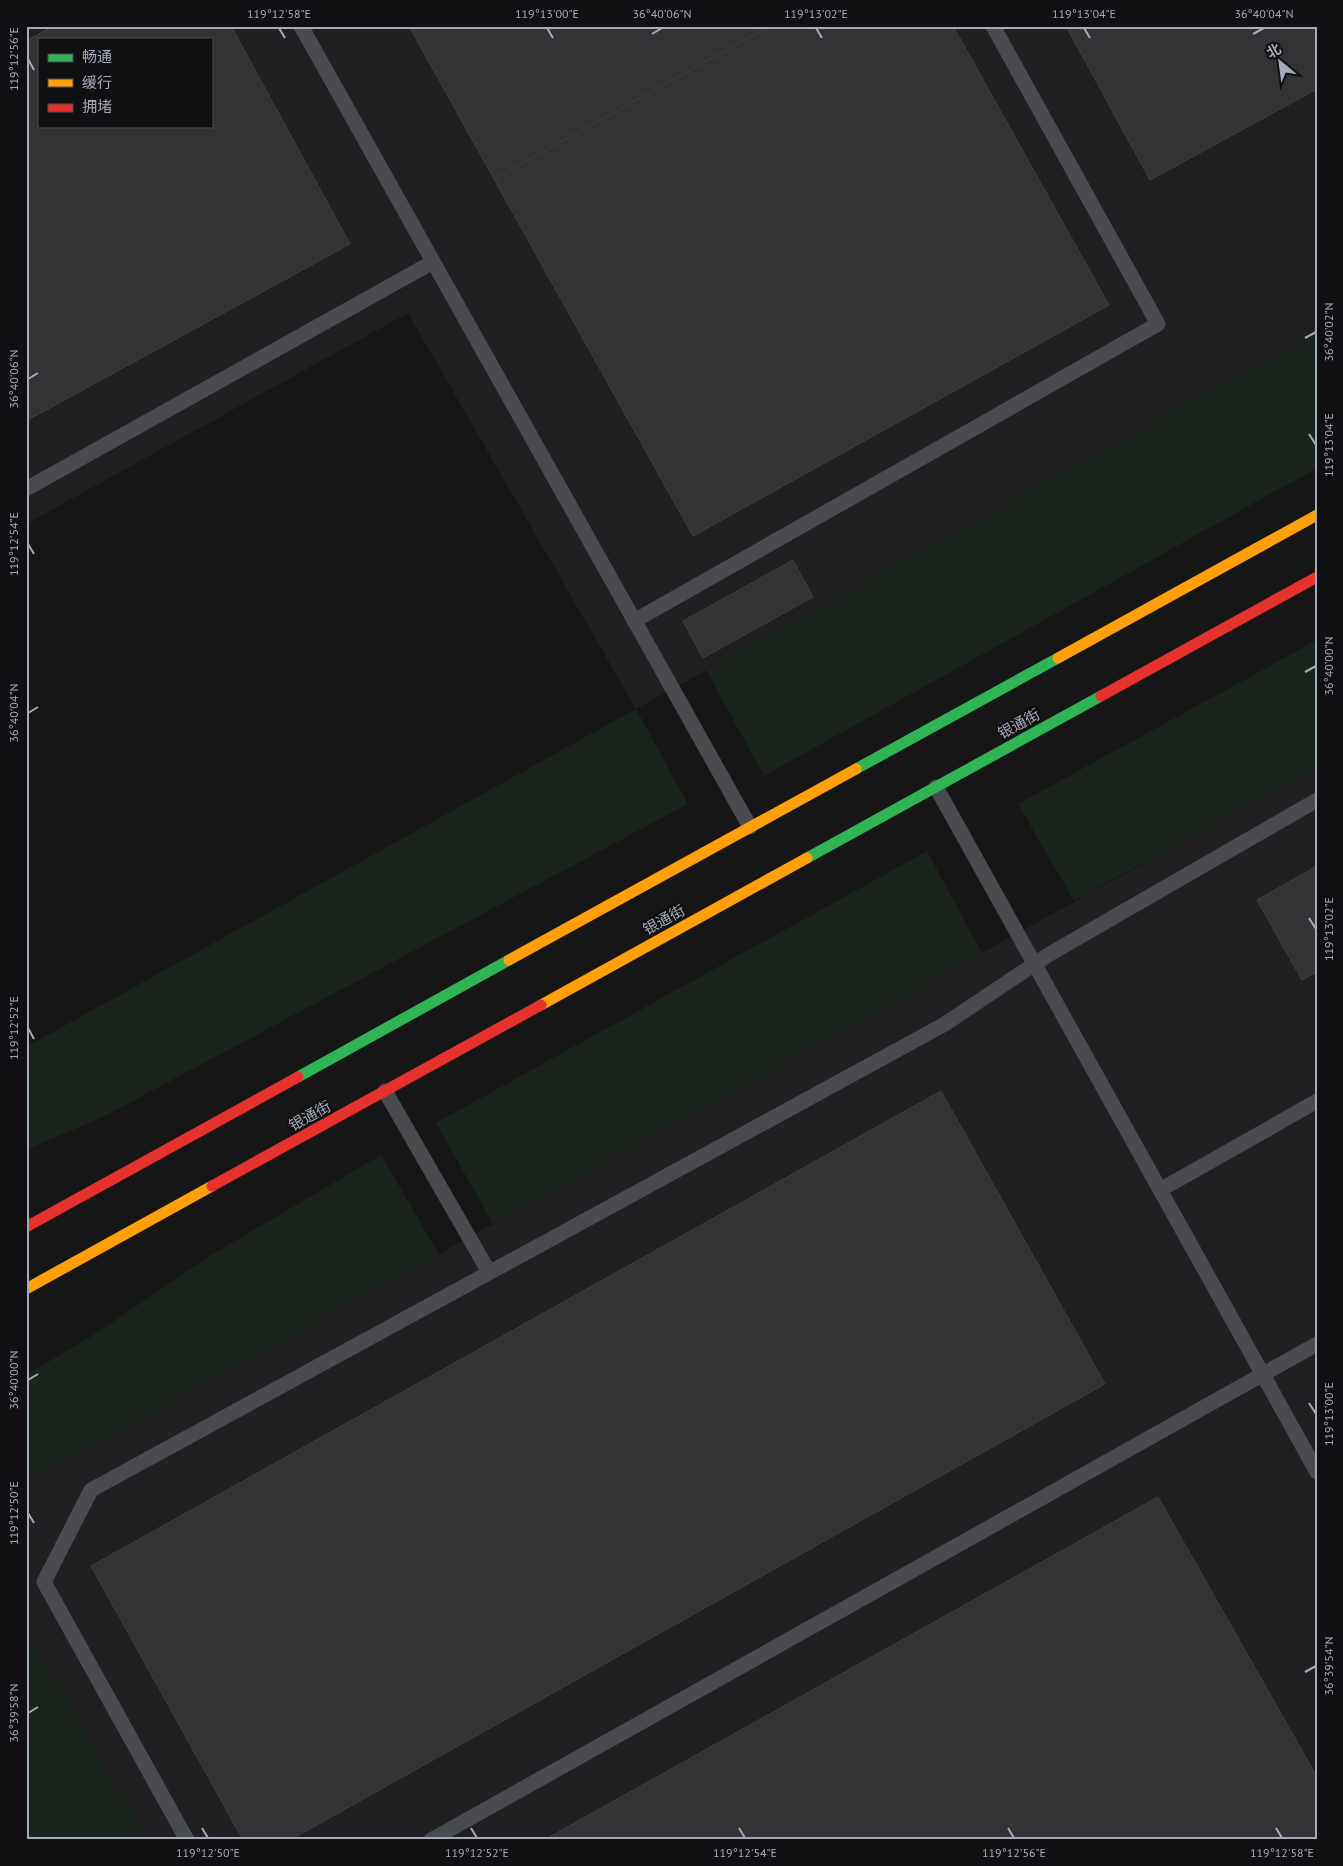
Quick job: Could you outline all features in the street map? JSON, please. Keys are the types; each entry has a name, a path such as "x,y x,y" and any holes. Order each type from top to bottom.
{"street":[{"path":"26,1227 1317,515"},
{"name":"银通街","path":"26,1289 1317,576"}],"lane":[{"path":"301,26 750,827"},
{"path":"634,620 1158,324 993,26"},
{"path":"26,489 433,262"},
{"path":"936,787 1317,1472"},
{"path":"187,1840 44,1582 91,1490 945,1024 1034,964 1317,800"},
{"path":"385,1091 489,1272"},
{"path":"1160,1190 1317,1101"},
{"path":"431,1840 1317,1344"}],"shaded area":[{"path":"26,26 1317,26 1317,332 636,709 408,313 26,524"},
{"path":"1317,331 1317,468 764,776 706,670"},
{"path":"1317,640 1317,767 1074,901 1018,804"},
{"path":"636,709 688,804 105,1116 26,1150 26,1047"},
{"path":"1317,767 1317,1840 146,1840 26,1627 26,1483"},
{"path":"927,851 982,953 493,1224 436,1123"},
{"path":"381,1155 439,1254 26,1483 26,1375 95,1334 211,1255"},
{"path":"26,1627 146,1840 26,1840"}],"building":[{"path":"53,26 231,26 350,244 26,421 26,41"},
{"path":"409,26 770,26 494,179"},
{"path":"770,26 953,26 1109,305 693,536 494,179"},
{"path":"1066,26 1317,26 1317,89 1150,180"},
{"path":"793,560 813,597 703,658 683,621"},
{"path":"1317,866 1317,972 1302,980 1257,900"},
{"path":"941,1091 1105,1384 290,1840 243,1840 91,1566"},
{"path":"1158,1497 1317,1777 1317,1840 544,1840"}],"traffic: fast":[{"path":"856,769 1058,658"},
{"path":"807,858 1101,696"},
{"path":"298,1077 509,960"}],"traffic: slow":[{"path":"1058,658 1317,515"},
{"path":"509,960 856,769"},
{"path":"541,1005 807,858"},
{"path":"26,1289 212,1186"}],"traffic: jam":[{"path":"1101,696 1317,577"},
{"path":"212,1186 541,1005"},
{"path":"26,1227 298,1077"}]}
